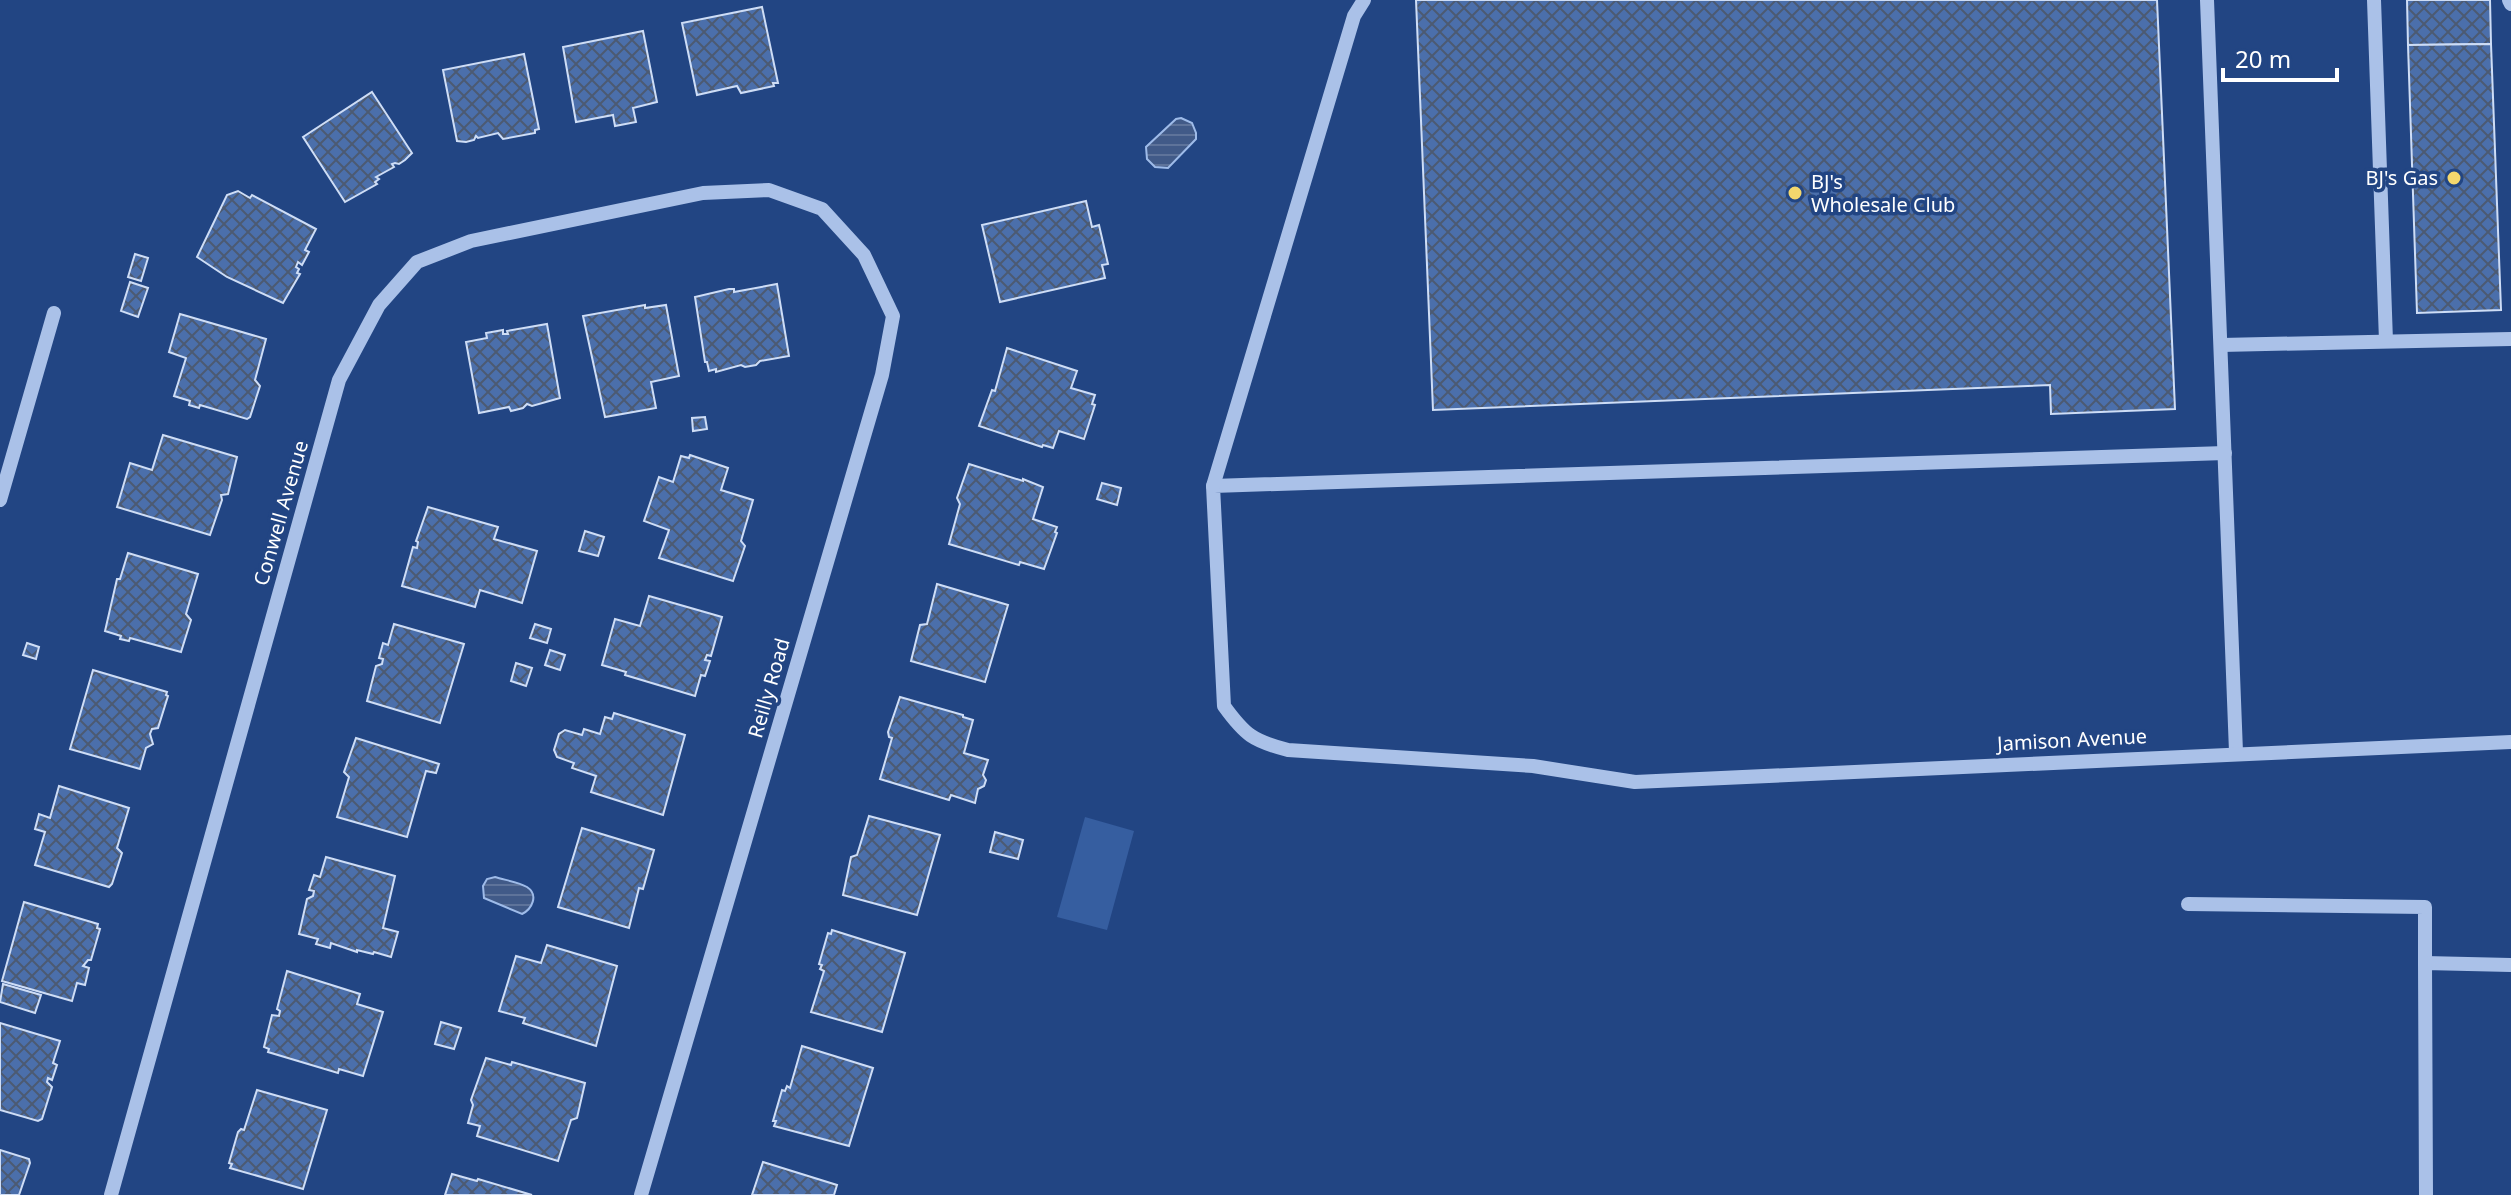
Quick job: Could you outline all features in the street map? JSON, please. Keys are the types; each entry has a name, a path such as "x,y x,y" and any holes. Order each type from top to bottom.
{"street":[{"name":"Jamison Avenue","path":"1364,0 1354,16 1213,486 1224,706 1241,729 1261,743 1288,750 1533,766 1635,782 2236,752 2511,742"},
{"path":"2207,0 2236,752"},
{"path":"2374,0 2386,341"},
{"name":"Conwell Avenue","path":"111,1195 339,380 379,305 417,262 471,241 703,193 769,190 822,209"},
{"name":"Reilly Road","path":"641,1195 882,375 893,316 864,255 822,209"},
{"path":"0,500 6,458 54,313"},
{"path":"2221,345 2511,339"},
{"path":"1213,486 2225,453"},
{"path":"2188,904 2425,907 2426,1195"},
{"path":"2425,963 2511,965"}],"shaded area":[{"path":"1176,119 1192,123 1196,139 1168,168 1155,167 1147,159 1146,147"},
{"path":"1085,817 1134,831 1107,930 1057,917"},
{"path":"495,877 531,890 533,902 529,909 522,914 484,898 483,886 487,879"}],"building":[{"name":"BJ's Wholesale Club","path":"1416,0 2157,0 2175,409 2051,414 2050,385 1433,410"},
{"path":"2407,0 2490,0 2491,44 2408,45"},
{"path":"762,7 778,83 741,93 737,86 697,95 682,23"},
{"path":"643,31 657,102 633,108 636,122 615,126 613,115 576,122 563,47"},
{"name":"BJ's Gas","path":"2491,44 2501,310 2417,313 2408,45"},
{"path":"524,54 539,129 535,133 503,139 498,133 476,136 474,140 466,142 457,141 443,70"},
{"path":"372,92 412,153 376,177 379,179 375,182 377,184 345,202 303,137"},
{"path":"238,191 250,198 252,195 316,229 305,250 309,252 302,265 298,262 296,267 300,274 283,303 227,277 197,257 227,195"},
{"path":"1086,201 1092,227 1099,225 1108,264 1102,265 1105,278 1000,302 982,225"},
{"path":"135,254 148,258 141,281 128,277"},
{"path":"130,282 148,288 138,317 121,311"},
{"path":"777,284 789,356 760,361 756,365 709,371 695,297 729,289 734,289 734,292"},
{"path":"645,305 645,308 666,305 679,376 651,382 656,408 605,417 583,316"},
{"path":"180,314 266,339 255,380 260,386 247,419 200,405 199,408 189,405 190,401 174,396 186,358 169,352"},
{"path":"547,324 560,398 532,406 527,404 511,411 509,407 479,413 466,342 487,338 486,333 503,330 503,334 508,334 507,331"},
{"path":"1007,348 1077,371 1071,388 1095,395 1092,404 1095,405 1084,439 1059,431 1053,448 1042,447 979,426 992,390 995,391"},
{"path":"705,417 707,429 693,431 692,418"},
{"path":"163,435 237,457 228,494 221,495 210,535 117,507 130,463 152,470"},
{"path":"690,455 728,468 721,490 753,500 741,541 745,546 733,581 659,558 669,530 644,521 659,477 673,482 681,456 689,458"},
{"path":"969,464 1043,487 1033,519 1057,527 1044,569 1020,562 1019,565 949,544 960,504 957,498"},
{"path":"1102,483 1121,488 1117,505 1097,499"},
{"path":"428,507 498,527 494,539 537,551 522,603 480,590 475,607 402,586"},
{"path":"585,531 604,537 598,556 579,551"},
{"path":"128,553 198,574 186,614 191,620 181,652 130,638 129,641 120,639 121,636 105,631 117,579 120,579"},
{"path":"937,584 1008,605 985,682 911,661 920,625 927,624"},
{"path":"649,596 722,617 711,656 707,655 705,660 710,661 705,676 701,675 695,696 602,665 615,619 640,626"},
{"path":"394,624 464,644 440,723 367,701 376,666 382,664 383,659 379,658 383,643 388,645"},
{"path":"535,624 551,629 547,643 530,638"},
{"path":"27,643 39,647 36,659 23,655"},
{"path":"550,650 565,655 560,670 545,665"},
{"path":"516,663 532,668 526,686 511,681"},
{"path":"93,670 167,692 158,728 152,729 150,734 153,744 146,748 140,769 70,749"},
{"path":"900,697 973,720 964,753 988,760 983,775 986,780 984,786 978,789 975,803 951,795 949,800 880,779 892,738 888,732"},
{"path":"614,713 685,735 663,815 591,792 596,776 572,768 574,763 557,757 554,750 559,734 565,730 582,735 584,729 600,734 605,717 612,719"},
{"path":"356,738 439,764 436,773 426,771 407,837 337,817 349,777 344,772"},
{"path":"59,786 129,808 117,848 122,853 109,887 35,865 45,832 35,829 39,814 50,818"},
{"path":"869,816 940,835 917,915 843,895 851,857 857,855"},
{"path":"582,828 654,850 643,889 639,888 629,928 558,907"},
{"path":"995,832 1023,840 1018,859 990,852"},
{"path":"326,857 395,876 383,928 398,932 391,957 374,952 357,952 331,943 330,948 316,944 318,939 299,934 307,899 313,896 314,891 309,890 314,875 320,877"},
{"path":"24,902 98,924 97,928 100,929 91,960 83,966 89,968 85,985 77,983 72,1001 2,981"},
{"path":"832,930 905,953 882,1032 811,1012 824,971 819,964 828,933 831,934"},
{"path":"547,945 617,966 596,1046 523,1023 525,1018 499,1011 516,956 541,963"},
{"path":"287,971 360,994 357,1004 383,1012 363,1076 339,1069 338,1073 268,1052 269,1049 264,1047 272,1015 279,1016 277,1009"},
{"path":"3,984 41,995 35,1013 0,1002"},
{"path":"441,1022 461,1028 454,1049 435,1044"},
{"path":"0,1023 60,1041 53,1063 57,1065 52,1080 48,1078 47,1082 52,1087 42,1119 38,1121 0,1110"},
{"path":"802,1046 873,1068 849,1146 774,1126 782,1090 785,1091 787,1086 790,1088"},
{"path":"486,1058 511,1065 512,1062 585,1083 577,1118 571,1120 558,1161 477,1136 480,1126 468,1123 473,1105 471,1100"},
{"path":"257,1090 327,1110 303,1189 230,1168 238,1132 244,1130"},
{"path":"0,1150 29,1159 19,1195 0,1195"},
{"path":"763,1162 837,1185 834,1195 752,1195"},
{"path":"452,1174 478,1179 532,1195 445,1195"}],"place":[{"name":"BJ's Gas","path":"2454,178"},
{"name":"BJ's Wholesale Club","path":"1795,193"}]}
